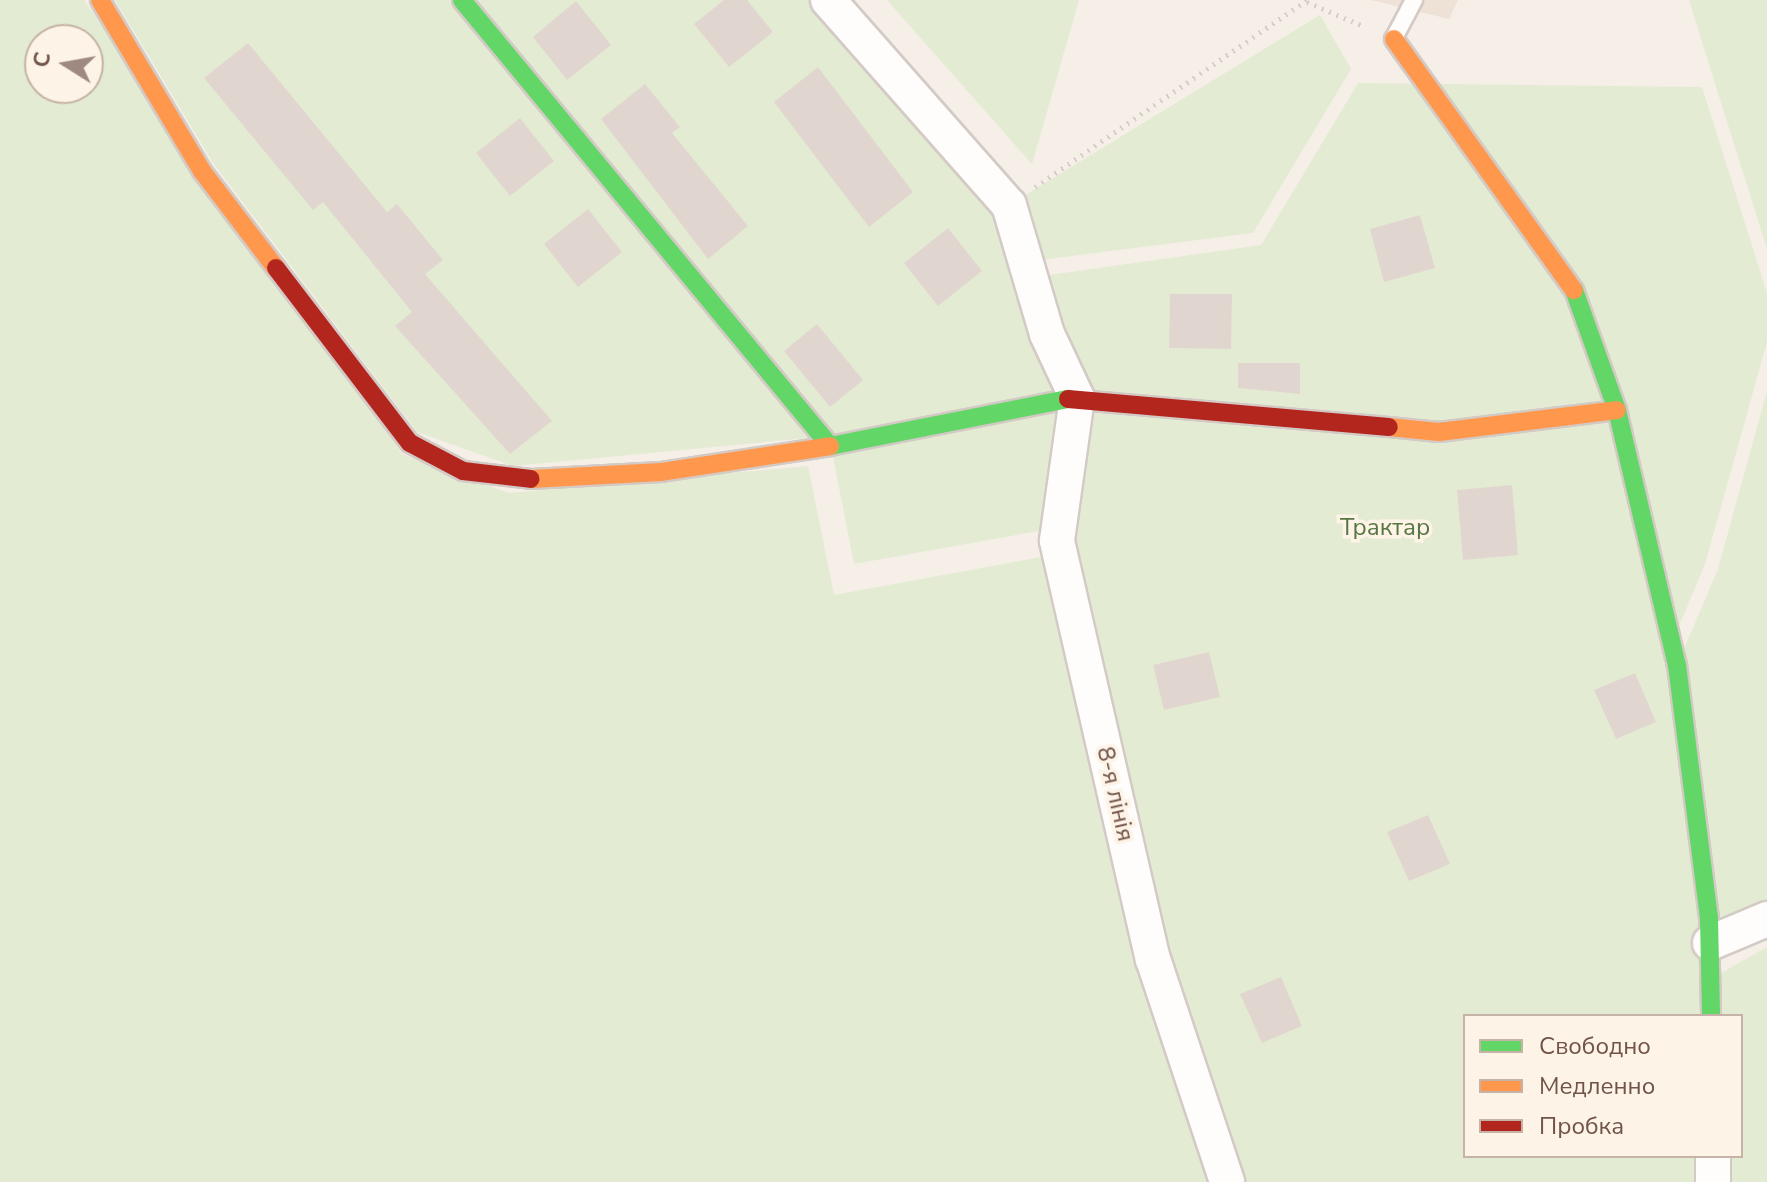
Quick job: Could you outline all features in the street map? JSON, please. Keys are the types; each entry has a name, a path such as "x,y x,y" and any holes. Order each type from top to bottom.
{"street":[{"path":"100,0 202,171 410,443 463,471 511,480 661,472 830,446 1077,398 1439,432 1617,410"},
{"path":"462,0 830,446"},
{"path":"828,0 1009,205 1047,334 1077,398"},
{"path":"1394,39 1583,302 1617,410 1677,665 1710,943 1711,1014"},
{"name":"8-я лінія","path":"1077,398 1057,541 1153,959 1227,1182"},
{"path":"1710,943 1767,919"},
{"path":"1713,1158 1713,1182"}],"lane":[{"path":"1394,39 1414,0"}],"path":[{"path":"1009,205 1307,1 1394,39"}],"shaded area":[{"path":"1371,0 1458,0 1449,19"}],"green space":[{"path":"0,0 84,0 101,24 24,24 24,104 104,104 104,29 402,454 509,493 808,466 834,595 1047,556 1213,1182 0,1182"},
{"name":"Трактар","path":"115,0 810,0 998,212 1028,278 1261,245 1358,83 1702,87 1767,293 1767,342 1705,564 1663,664 1677,665 1718,569 1767,391 1767,919 1720,940 1721,973 1767,947 1767,1182 1241,1182 1166,955 1067,526 854,564 829,436 513,466 417,432 213,163"},
{"path":"887,0 1079,0 1032,164"},
{"path":"1689,0 1767,0 1767,249 1712,74"},
{"path":"1320,15 1351,69 1253,233 1024,262 1009,205"}],"building":[{"path":"724,0 747,0 773,32 729,67 694,24"},
{"path":"576,1 611,45 567,80 533,37"},
{"path":"248,43 387,212 397,204 443,260 425,274 552,421 510,454 395,326 412,312 323,202 313,210 204,78"},
{"path":"818,67 913,192 869,227 774,102"},
{"path":"645,84 680,127 672,133 748,226 708,259 601,119"},
{"path":"520,118 554,161 510,196 476,153"},
{"path":"588,209 622,252 578,287 544,244"},
{"path":"1420,215 1435,268 1384,282 1370,229"},
{"path":"948,228 982,271 938,306 904,263"},
{"path":"1170,294 1232,294 1231,349 1169,348"},
{"path":"817,324 863,380 830,407 784,351"},
{"path":"1238,363 1300,363 1300,394 1238,388"},
{"path":"1512,485 1518,555 1463,560 1457,490"},
{"path":"1209,652 1220,697 1164,710 1153,665"},
{"path":"1635,673 1656,722 1616,739 1594,690"},
{"path":"1428,815 1450,864 1409,881 1387,832"},
{"path":"1281,977 1302,1026 1262,1043 1240,994"}],"traffic: fast":[{"path":"462,0 830,446 1068,399"},
{"path":"1574,290 1617,410 1677,665 1709,918 1711,1014"}],"traffic: slow":[{"path":"100,0 202,171 276,268"},
{"path":"1394,39 1574,290"},
{"path":"1389,427 1439,432 1617,410"},
{"path":"531,479 661,472 830,446"}],"traffic: jam":[{"path":"276,268 410,443 463,471 531,479"},
{"path":"1068,399 1389,427"}]}
